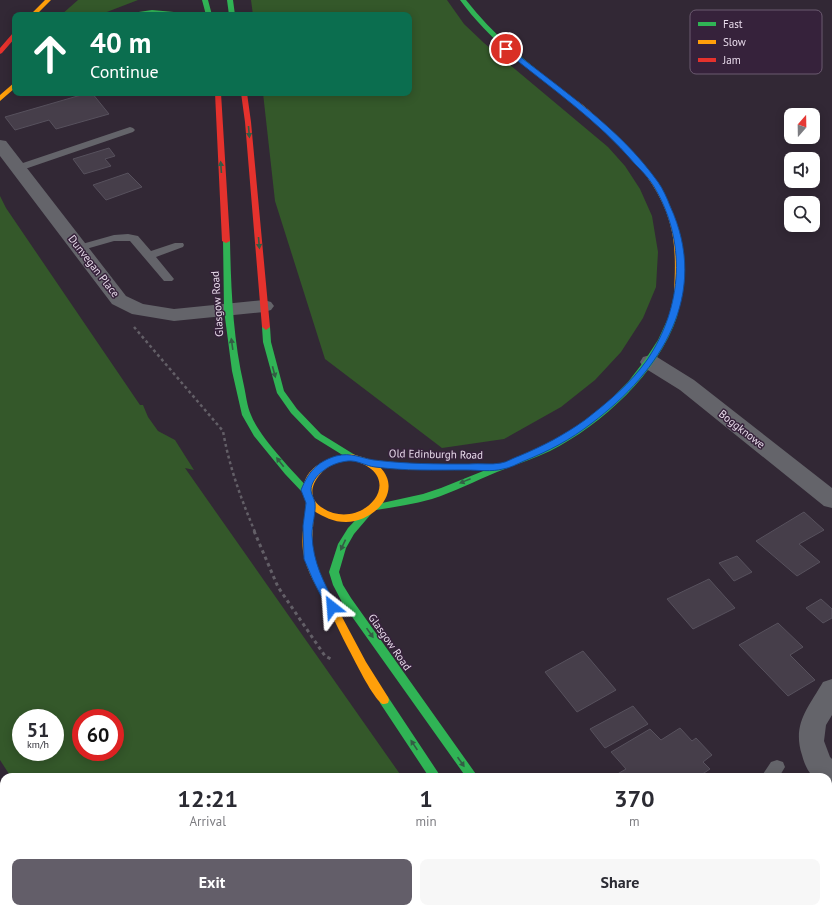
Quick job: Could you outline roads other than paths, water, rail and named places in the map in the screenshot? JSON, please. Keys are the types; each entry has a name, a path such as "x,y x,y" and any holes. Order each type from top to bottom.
{"main road":[{"path":"36,12 48,0"},
{"path":"205,0 208,12"},
{"path":"230,0 232,12"},
{"name":"Old Edinburgh Road","path":"376,507 430,496 550,447 581,427 612,404 636,380 650,362 664,338 675,311 680,288 681,260 676,226 656,184 626,148 566,96 501,45 472,14 463,0"},
{"path":"140,12 160,3"},
{"path":"0,52 12,38"},
{"path":"0,99 12,87"},
{"name":"Glasgow Road","path":"218,96 227,258 228,310 236,371 246,415 257,434 288,472 306,490"},
{"path":"244,96 249,130 267,342 280,391 294,411 318,436 352,457 371,463 382,473 385,481 383,495 376,507 366,514 351,518 338,517 321,513 310,503"},
{"path":"352,457 337,459 319,468 311,477 306,490 310,503 307,526 309,559 318,580 367,675 432,773"},
{"name":"Old Edinburgh Road","path":"371,463 411,467 501,467"},
{"name":"Glasgow Road","path":"366,514 351,531 342,546 334,572 338,585 347,601 469,773"}],"street":[{"name":"Dunvegan Place","path":"0,145 119,300 140,310 174,315 264,306"},
{"name":"Boggknowe","path":"650,362 687,385 832,500"},
{"path":"827,773 818,763 811,741 813,724 832,690"}],"lane":[{"path":"18,168 130,130"},
{"path":"79,248 104,241 130,237 134,238 168,279"},
{"path":"149,256 179,245"}]}
